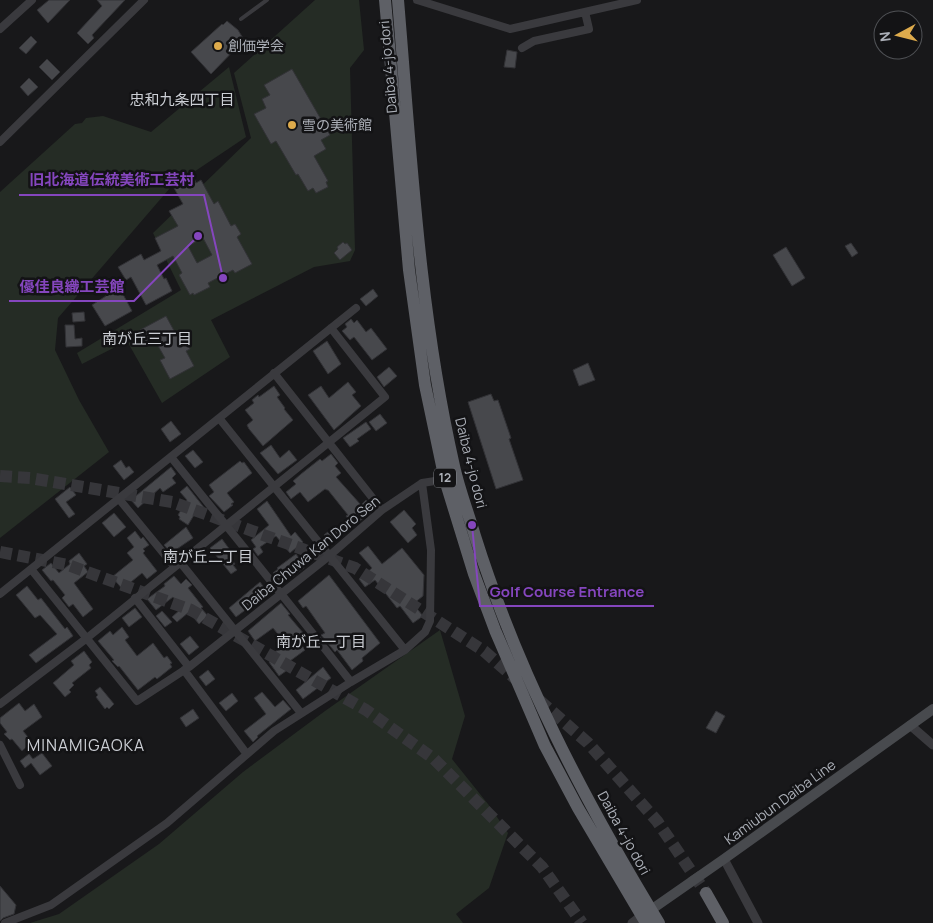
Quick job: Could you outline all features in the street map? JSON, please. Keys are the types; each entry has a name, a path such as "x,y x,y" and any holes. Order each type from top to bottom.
{"highway":[{"name":"Daiba 4-jo dori","path":"386,0 409,270 428,402 451,479 474,574 518,687 545,746 578,808 642,918 659,923"},
{"name":"Daiba 4-jo dori","path":"398,0 422,272 451,479"},
{"path":"706,893 723,923"}],"main road":[{"name":"Kamiubun Daiba Line","path":"642,918 933,709"}],"street":[{"path":"0,29 32,0"},
{"path":"0,142 144,0"},
{"path":"417,0 510,29 637,0"},
{"path":"522,48 534,41 589,29 585,12"},
{"path":"0,594 356,308"},
{"path":"0,704 87,638 385,397 331,328"},
{"path":"274,373 382,510"},
{"path":"219,418 405,650"},
{"path":"171,457 282,593 351,682"},
{"name":"Daiba Chuwa Kan Doro Sen","path":"87,638 137,701 187,668 329,556 382,510 422,483 451,479"},
{"path":"5,923 51,905 167,823 246,753 274,731 405,650 425,632 430,621 432,550 422,483"},
{"path":"119,499 235,630 301,713"},
{"path":"31,569 87,638"},
{"path":"135,598 187,668 246,753"},
{"path":"910,725 933,745"},
{"path":"0,745 20,785"},
{"path":"724,859 758,923"}],"lane":[{"path":"242,19 267,0"}],"shaded area":[{"path":"315,0 359,0 364,50 350,68 355,250 350,261 314,267 211,320 230,357 162,403 127,341 82,364 77,353 181,290 153,233 251,138 234,73"},
{"path":"229,67 246,137 170,188 58,318 55,350 79,400 109,452 0,538 0,192 75,124 82,123 86,118 103,116 151,132"},
{"path":"440,630 465,716 452,759 488,804 508,833 489,888 456,914 463,923 30,923 59,914 159,844 243,772 325,711"}],"building":[{"path":"49,0 70,0 48,23 37,10"},
{"path":"97,0 125,0 92,35 94,38 88,44 77,33 102,6"},
{"name":"創価学会","path":"227,21 238,30 244,40 211,74 191,52"},
{"path":"31,36 37,42 26,54 19,48"},
{"path":"507,50 517,52 515,68 504,67"},
{"path":"47,59 60,72 52,80 39,67"},
{"name":"雪の美術館","path":"292,69 330,135 321,140 326,149 314,156 328,181 326,182 328,187 316,193 313,188 308,191 276,141 271,144 254,114 266,108 262,99 270,95 264,85"},
{"path":"29,78 38,87 28,96 20,87"},
{"path":"194,178 196,183 201,180 214,204 218,201 231,226 235,224 241,234 237,237 252,264 235,273 233,270 208,283 210,287 190,295 179,275 182,273 173,256 157,265 172,291 146,305 131,277 126,280 118,267 141,254 144,260 161,251 155,238 178,226 169,211 183,204 174,188","holes":["203,238 212,255 197,263 188,246"]},
{"path":"343,242 347,243 352,250 340,260 334,253"},
{"path":"851,243 858,253 852,257 845,246"},
{"path":"786,247 805,278 792,286 773,255"},
{"path":"118,285 132,311 105,326 92,305 106,296 104,293"},
{"path":"373,289 378,296 366,306 360,299"},
{"path":"84,312 85,321 73,322 72,313"},
{"path":"166,316 178,338 183,335 190,349 186,351 194,366 170,379 160,360 165,358 153,337 146,341 140,330"},
{"path":"351,319 354,323 357,320 366,332 371,328 387,349 372,360 354,337 350,340 342,331 347,327 345,324"},
{"path":"65,325 74,325 75,339 82,338 82,346 66,347"},
{"path":"327,341 341,364 328,374 313,351"},
{"path":"588,363 595,380 579,386 573,370"},
{"path":"389,367 397,376 384,387 377,377"},
{"path":"348,382 356,392 352,395 361,406 334,430 308,395 321,386 329,398"},
{"path":"274,386 280,395 277,397 293,420 263,446 247,425 253,420 245,410 254,403 252,400 258,395 259,397"},
{"path":"491,394 494,401 498,400 523,480 496,489 468,402"},
{"path":"380,414 387,423 376,431 369,422"},
{"path":"171,421 181,434 170,442 161,429"},
{"path":"366,422 371,429 357,439 359,441 350,447 343,438"},
{"path":"271,445 280,458 289,450 297,460 278,474 260,453"},
{"path":"193,450 203,462 195,468 185,456"},
{"path":"331,454 338,463 335,466 341,473 336,477 361,505 366,500 374,510 353,526 346,516 348,515 328,490 325,489 308,502 300,492 291,499 286,492 296,484 293,481 301,474 320,459 322,461"},
{"path":"121,460 126,468 129,466 134,472 124,480 113,466"},
{"path":"240,461 244,462 252,473 227,493 234,502 224,512 209,496 214,492 209,485"},
{"path":"171,467 176,474 172,478 176,483 163,492 160,488 138,508 131,500"},
{"path":"187,486 206,510 200,514 197,510 188,525 179,519 178,515 187,500 180,492"},
{"path":"70,487 76,495 66,502 75,514 69,518 55,499"},
{"path":"267,501 291,536 295,532 303,542 290,553 276,536 260,547 263,552 258,556 253,549 256,547 251,540 269,525 257,509"},
{"path":"404,510 416,524 412,528 417,535 408,543 390,522"},
{"path":"114,513 126,527 114,537 102,523"},
{"path":"186,527 193,538 171,553 164,545"},
{"path":"334,527 340,536 331,543 324,535"},
{"path":"135,531 149,545 143,549 145,551 143,553 157,571 147,579 142,573 124,591 112,577 133,560 127,553 134,547 127,538"},
{"path":"222,539 230,550 226,552 237,570 231,574 210,548"},
{"path":"368,546 382,564 402,548 424,575 423,596 413,604 423,616 413,623 400,606 397,608 375,580 365,587 359,579 372,568 359,553"},
{"path":"79,553 87,564 84,566 88,572 74,583 93,609 83,617 73,604 69,607 62,598 65,595 42,570 51,563 59,573"},
{"path":"296,554 305,567 292,577 289,573 279,580 273,573"},
{"path":"329,575 380,643 362,658 363,661 352,670 337,650 335,652 321,635 325,633 306,606 303,608 298,601"},
{"path":"174,576 181,584 186,579 192,585 188,588 208,616 199,624 189,612 177,622 172,617 182,608 173,597 156,610 147,599 165,586 164,584"},
{"path":"260,582 268,593 236,617 229,608"},
{"path":"27,586 38,600 41,598 65,629 67,627 73,636 36,663 29,655 57,634 40,615 35,618 16,595"},
{"path":"281,603 290,614 288,615 304,634 297,639 305,650 290,661 291,663 284,669 286,671 279,676 269,662 278,655 275,652 286,644 273,628 255,641 248,631"},
{"path":"135,608 142,617 129,627 122,618"},
{"path":"162,611 172,622 165,627 156,616"},
{"path":"122,627 129,637 125,640 137,656 153,643 164,658 167,656 172,663 170,664 172,667 157,679 155,677 138,690 119,666 112,661 114,660 98,641 110,631 113,635"},
{"path":"190,636 199,647 189,655 180,644"},
{"path":"84,651 92,662 89,665 91,668 72,683 74,685 69,690 71,692 65,697 53,683 74,665 71,661"},
{"path":"323,667 331,678 303,699 296,690"},
{"path":"208,670 215,679 206,686 199,677"},
{"path":"100,687 114,704 109,709 107,707 105,709 96,697 98,695 95,691"},
{"path":"262,692 275,707 283,700 291,709 257,736 253,742 244,731 266,714 254,698"},
{"path":"232,693 238,701 226,711 219,703"},
{"path":"19,703 25,711 34,704 42,717 23,731 32,742 22,751 12,739 10,740 4,734 7,732 0,723 0,718"},
{"path":"193,709 199,718 186,727 180,718"},
{"path":"716,711 725,716 716,733 706,728"},
{"path":"42,753 52,766 40,775 31,763 25,768 20,761 29,754 33,759"},
{"path":"0,886 16,905 14,914 0,921"}],"tunnel":[{"path":"0,476 30,478 172,502 355,568 484,651 518,681"},
{"path":"0,552 68,565 191,610 366,710 434,759 542,867 582,923"},
{"path":"539,700 588,743 657,821 706,893"}],"place":[{"name":"創価学会","path":"218,46"},
{"name":"雪の美術館","path":"292,125"},
{"name":"優佳良織工芸館","path":"198,236"},
{"name":"旧北海道伝統美術工芸村","path":"223,278"},
{"name":"Golf Course Entrance","path":"472,525"}],"district":[{"name":"忠和九条四丁目","path":"182,100"},
{"name":"南が丘三丁目","path":"147,339"},
{"name":"南が丘二丁目","path":"208,557"},
{"name":"南が丘一丁目","path":"321,642"},
{"name":"MINAMIGAOKA","path":"86,745"}]}
